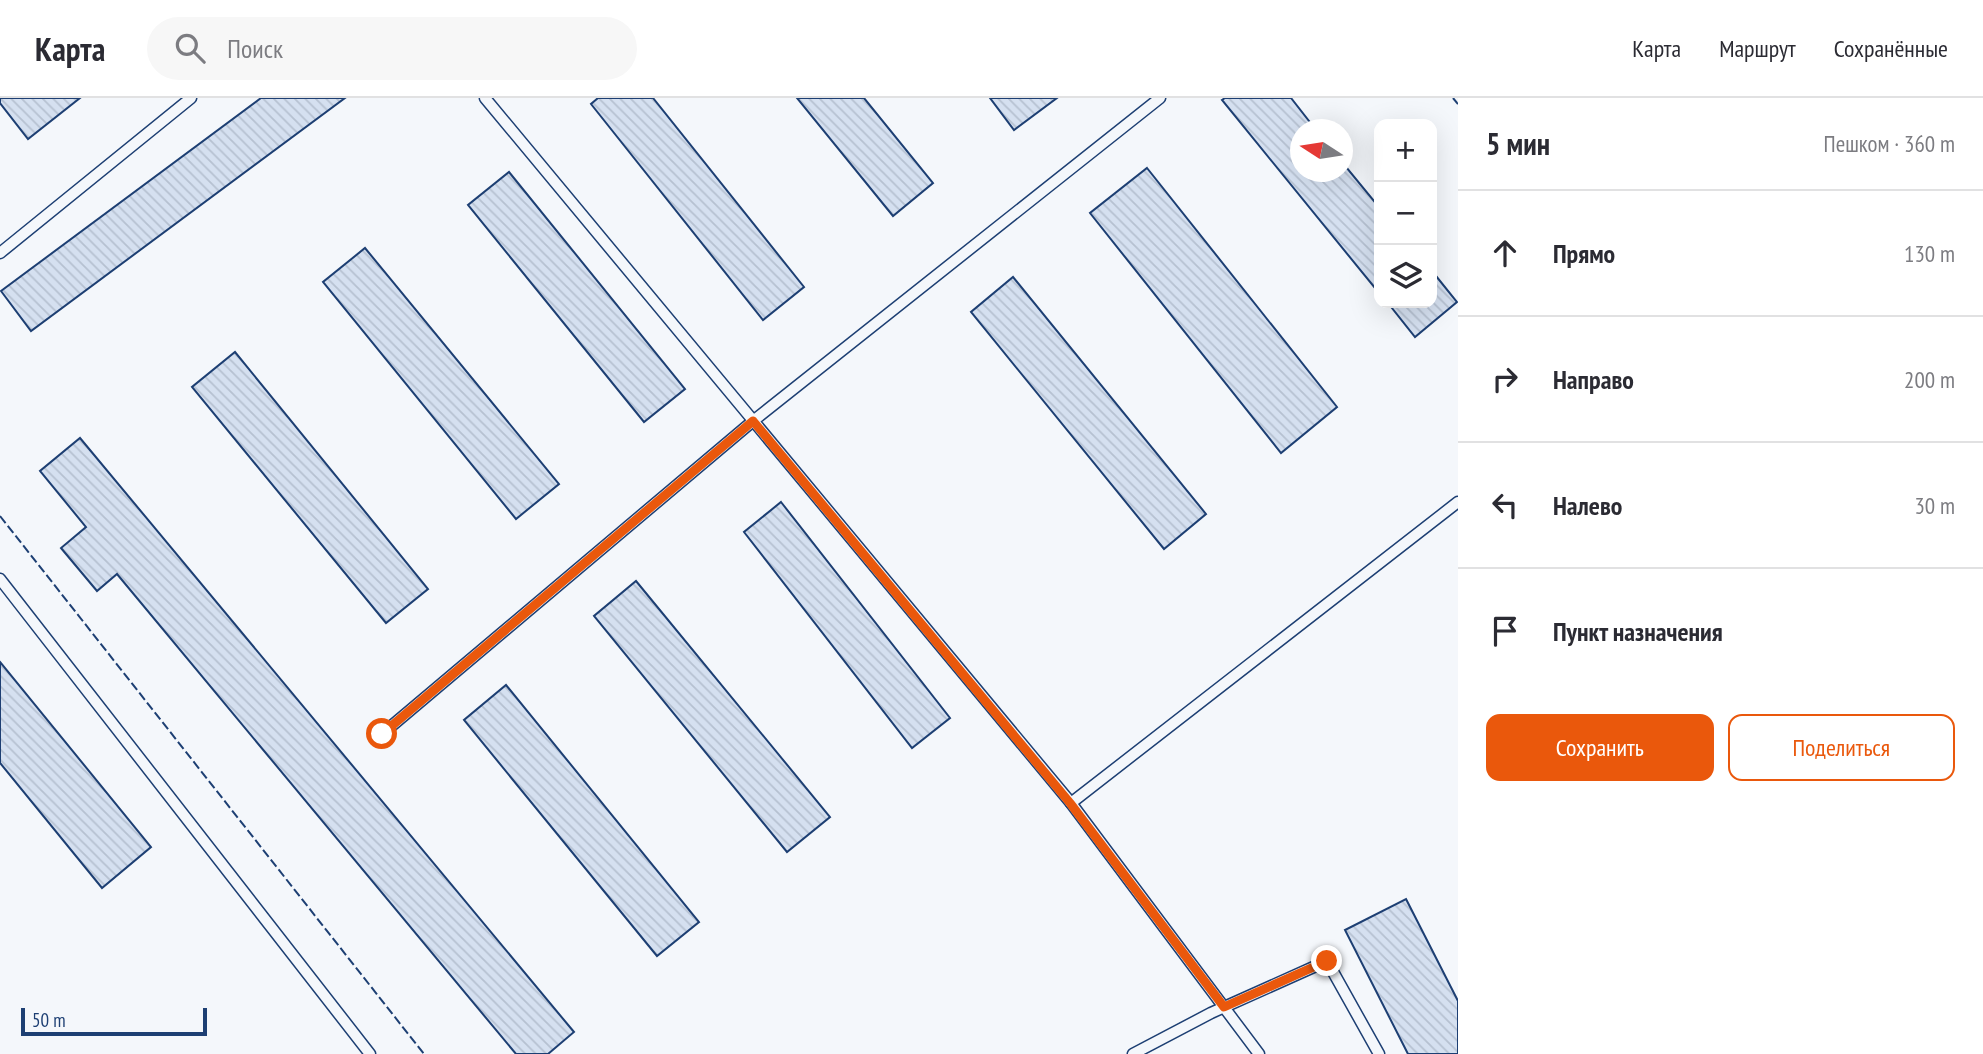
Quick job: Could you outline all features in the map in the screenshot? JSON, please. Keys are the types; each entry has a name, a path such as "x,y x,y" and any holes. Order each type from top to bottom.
{"lane":[{"path":"0,253 191,98"},
{"path":"485,98 1070,803 1259,1054"},
{"path":"382,734 753,421 1160,98"},
{"path":"1070,803 1458,502"},
{"path":"0,579 370,1054"},
{"path":"1133,1054 1224,1007 1327,961 1379,1054"}],"building":[{"path":"0,98 80,98 28,139 0,103"},
{"path":"261,98 345,98 31,331 1,291"},
{"path":"598,98 653,98 804,287 763,320 591,104"},
{"path":"797,98 864,98 933,183 893,216"},
{"path":"990,98 1057,98 1014,130"},
{"path":"1291,98 1307,119 1290,119 1290,182 1353,182 1353,175 1374,201 1374,287 1222,100"},
{"path":"1147,168 1337,407 1281,453 1090,213"},
{"path":"509,172 685,389 644,422 468,205"},
{"path":"365,248 559,484 516,519 323,282"},
{"path":"1013,277 1206,514 1164,549 971,312"},
{"path":"1437,277 1457,302 1415,337 1392,308 1437,308"},
{"path":"235,352 428,589 386,623 192,387"},
{"path":"80,438 574,1032 548,1054 516,1054 117,574 97,591 61,548 86,527 40,471"},
{"path":"781,502 950,718 912,748 744,532"},
{"path":"636,581 830,817 787,852 594,616"},
{"path":"0,662 151,847 102,888 0,763"},
{"path":"506,685 699,922 657,956 464,720"},
{"path":"1406,899 1458,1001 1458,1054 1408,1054 1345,930"}],"fence":[{"path":"1453,98 1458,104"},
{"path":"0,516 424,1054"}],"route":[{"path":"382,734 753,421 1070,803 1224,1007 1327,961"}]}
